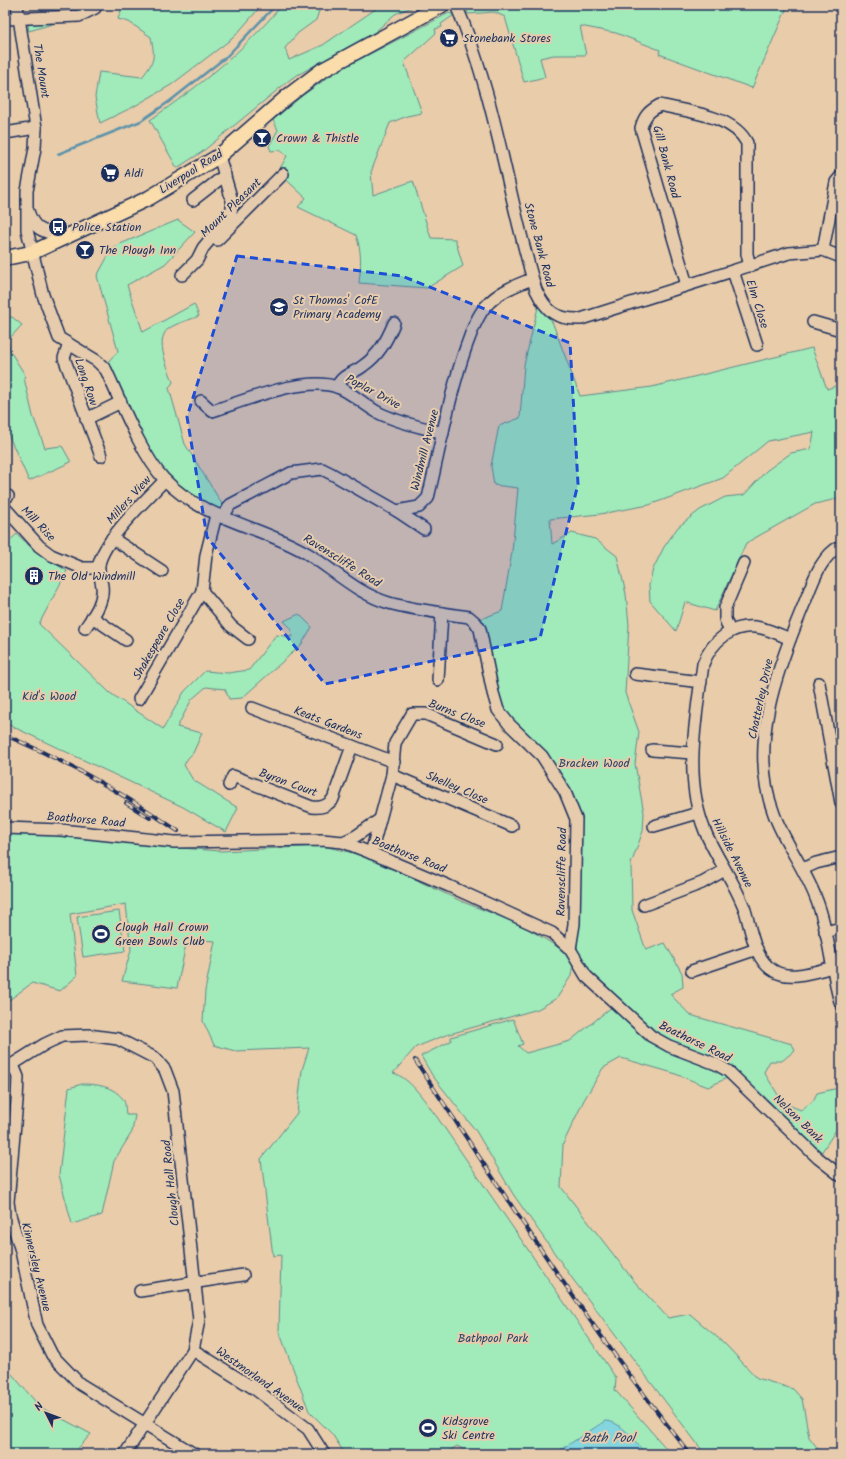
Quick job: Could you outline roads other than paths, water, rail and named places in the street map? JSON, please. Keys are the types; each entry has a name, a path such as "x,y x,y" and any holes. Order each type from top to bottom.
{"main road":[{"name":"Liverpool Road","path":"5,258 31,253 149,198 219,156 288,96 321,71 442,5"}],"street":[{"name":"The Mount","path":"17,5 36,128 35,148 26,205 26,230 31,253"},
{"path":"5,19 79,16 95,8 96,5"},
{"name":"Stone Bank Road","path":"456,5 465,26 482,76 532,279 542,302 547,309 557,316 567,320 581,319 789,253 823,250 841,257"},
{"name":"Gill Bank Road","path":"687,285 641,128 644,118 650,111 660,106 720,120 735,127 742,134 747,143 747,254 750,266"},
{"path":"5,133 36,128"},
{"name":"Mount Pleasant","path":"197,260 203,248 230,215 234,204 219,156"},
{"name":"Mount Pleasant","path":"182,275 272,187 283,174"},
{"path":"193,200 225,175"},
{"path":"823,250 836,182 841,176"},
{"path":"26,205 32,222 38,229 67,237"},
{"name":"Long Row","path":"31,253 43,295 59,338 69,344 64,358 101,456"},
{"name":"Elm Close","path":"733,271 757,345"},
{"name":"Windmill Avenue","path":"397,511 419,507 428,498 457,372 477,320 485,306 512,286 532,279"},
{"path":"813,322 841,330"},
{"path":"337,387 344,376 363,366 378,353 387,341 394,323"},
{"name":"Ravenscliffe Road","path":"69,344 97,361 106,370 150,462 165,480 185,497 219,516 275,537 308,554 364,593 388,603 469,617 476,622 480,629 498,710 509,724 542,756 565,792 576,819 574,924 570,949"},
{"name":"Poplar Drive","path":"201,402 212,411 297,386 320,384 337,387 392,419 443,433"},
{"path":"86,419 122,402"},
{"path":"219,516 230,505 291,473 311,469 322,469 397,511 424,529"},
{"name":"Millers View","path":"99,565 112,538 165,480"},
{"name":"Mill Rise","path":"5,508 39,546 50,555 82,568 95,568 99,565"},
{"name":"Shakespeare Close","path":"138,699 202,591 206,555 219,516"},
{"name":"Millers View","path":"112,538 154,570"},
{"name":"Chatterley Drive","path":"841,546 834,549 824,560 790,639 778,673 770,706 764,744 764,771 774,814 803,869 818,902 841,1004"},
{"path":"730,632 725,619 725,608 744,563"},
{"path":"85,628 100,604 102,591 99,565"},
{"name":"Shakespeare Close","path":"202,591 210,603 243,639"},
{"path":"438,680 442,613"},
{"path":"92,617 119,639"},
{"name":"Hillside Avenue","path":"790,639 761,628 744,628 722,636 708,651 703,664 692,753 692,784 698,813 706,834 744,909 757,949 767,967 781,975 790,975 833,967"},
{"path":"635,674 701,682"},
{"path":"819,683 841,803"},
{"name":"Keats Gardens","path":"252,708 394,762"},
{"name":"Burns Close","path":"394,762 395,743 412,714 426,714 497,744"},
{"name":"Byron Court","path":"229,785 233,776 312,807 320,808 328,804 333,799 352,746"},
{"path":"652,750 692,753"},
{"path":"371,853 392,775 394,762"},
{"name":"Shelley Close","path":"392,775 512,826"},
{"path":"654,826 698,813"},
{"path":"343,842 356,836 379,820"},
{"name":"Boathorse Road","path":"5,828 61,830 174,842 322,840 343,842 516,916 552,933 570,949 586,976 651,1036 669,1046 716,1064 738,1080"},
{"path":"803,869 816,863 841,857"},
{"path":"650,906 702,883 725,870"},
{"path":"825,932 841,928"},
{"path":"692,972 757,949"},
{"name":"Clough Hall Road","path":"9,1067 45,1044 62,1036 88,1035 118,1039 155,1058 169,1077 174,1091 199,1320 192,1350 146,1424 125,1454"},
{"name":"Kinnersley Avenue","path":"9,1067 18,1077 8,1202 10,1215 21,1251 37,1325 52,1355 68,1374 80,1384 146,1424"},
{"name":"Nelson Bank","path":"738,1080 818,1158 841,1176"},
{"path":"140,1290 243,1275"},
{"name":"Westmorland Avenue","path":"192,1350 255,1389 308,1429 324,1454"},
{"path":"146,1424 194,1454"}],"water":[{"name":"Bath Pool","path":"605,1421 617,1424 623,1428 646,1454 554,1454"}],"waterway":[{"path":"58,154 141,121 170,101 226,57 276,5"}],"railway":[{"path":"5,735 94,778 178,831"},
{"path":"126,803 150,818"},
{"path":"415,1060 548,1260 617,1359 690,1454"}],"place":[{"name":"Stonebank Stores","path":"449,38"},
{"name":"Crown & Thistle","path":"262,138"},
{"name":"Aldi","path":"110,173"},
{"name":"Police Station","path":"58,227"},
{"name":"The Plough Inn","path":"85,250"},
{"name":"St Thomas' CofE Primary Academy","path":"279,307"},
{"name":"The Old Windmill","path":"34,576"},
{"name":"Clough Hall Crown Green Bowls Club","path":"101,934"},
{"name":"Kidsgrove Ski Centre","path":"428,1428"}],"park label":[{"name":"Kid's Wood","path":"49,696"},
{"name":"Bracken Wood","path":"594,763"},
{"name":"Bathpool Park","path":"493,1338"}]}
